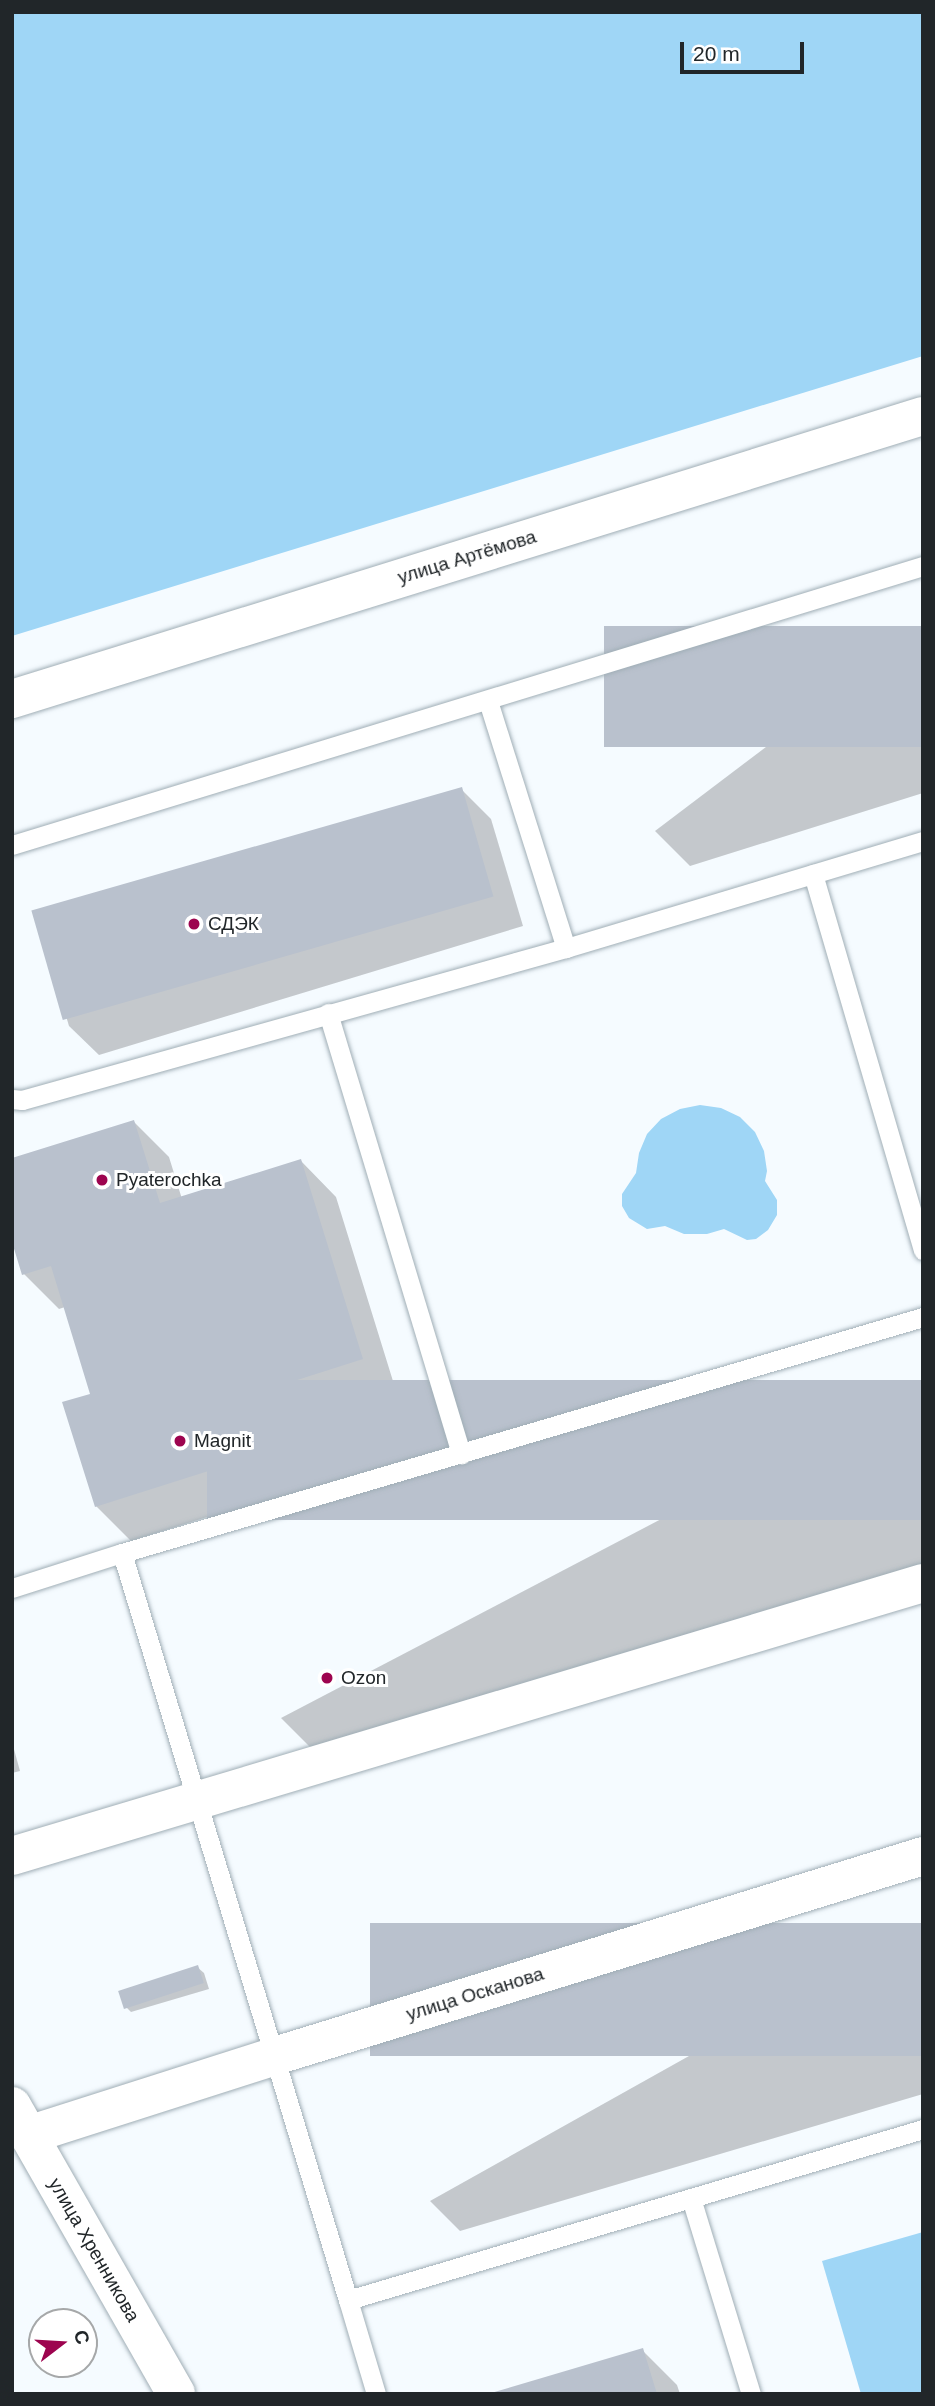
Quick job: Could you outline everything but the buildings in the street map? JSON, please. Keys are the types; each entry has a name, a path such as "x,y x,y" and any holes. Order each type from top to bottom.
{"street":[{"name":"улица Артёмова","path":"12,699 923,415"},
{"path":"12,1856 923,1583"},
{"name":"улица Осканова","path":"20,2121 275,2056 923,1856"},
{"name":"улица Хренникова","path":"20,2121 176,2394"}],"lane":[{"path":"12,845 923,566"},
{"path":"488,701 566,948"},
{"path":"12,1099 22,1100 566,948 923,841"},
{"path":"813,874 923,1250"},
{"path":"328,1013 461,1454"},
{"path":"12,1588 122,1553 923,1317"},
{"path":"122,1553 195,1802 275,2056 376,2394"},
{"path":"348,2300 923,2129"},
{"path":"691,2198 751,2394"}],"shaded area":[{"path":"12,12 923,12 923,356 12,636"},
{"path":"700,1105 721,1108 740,1117 755,1132 764,1151 767,1171 765,1181 777,1200 777,1215 768,1230 756,1239 747,1240 724,1229 707,1234 684,1234 665,1226 647,1229 629,1218 622,1206 622,1194 636,1173 639,1153 647,1134 661,1119 680,1109"},
{"path":"923,2232 923,2394 861,2394 822,2261"}],"place":[{"name":"СДЭК","path":"194,924"},
{"name":"Pyaterochka","path":"102,1180"},
{"name":"Magnit","path":"180,1441"},
{"name":"Ozon","path":"327,1678"}]}
